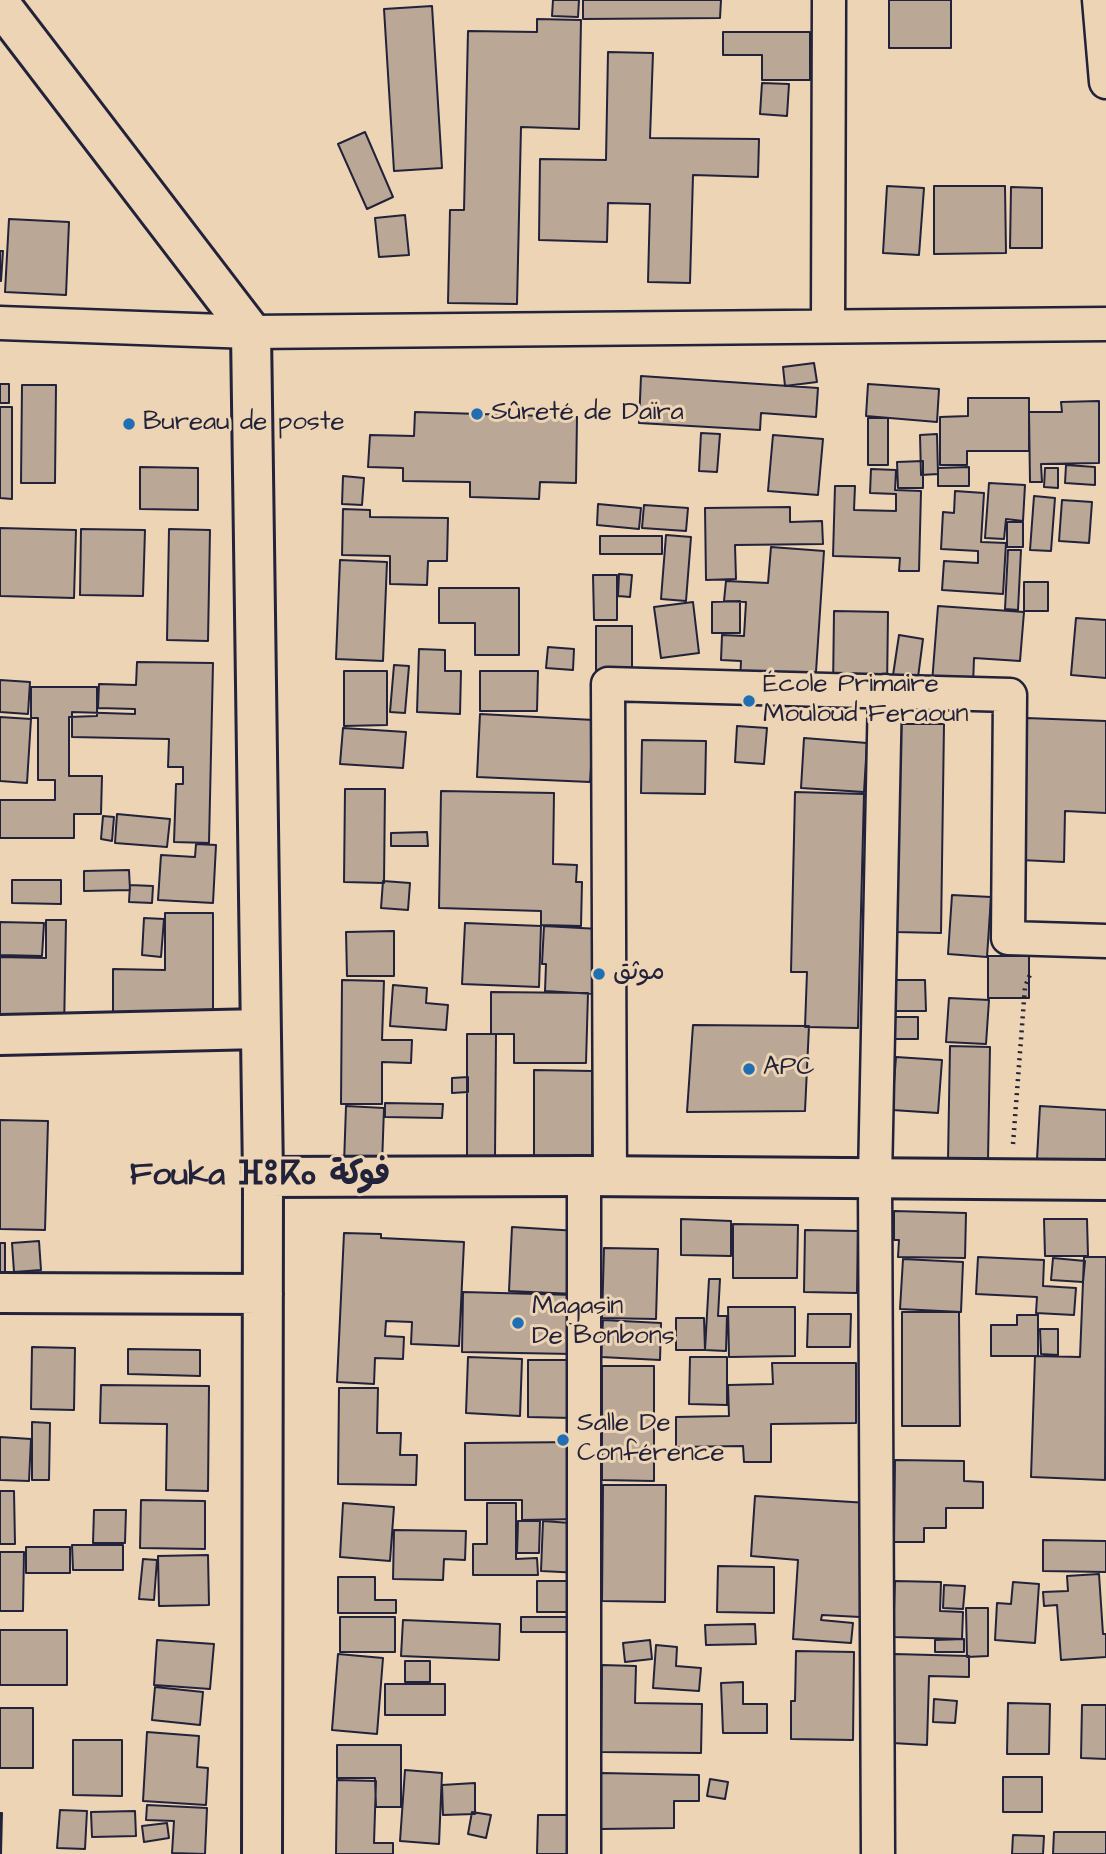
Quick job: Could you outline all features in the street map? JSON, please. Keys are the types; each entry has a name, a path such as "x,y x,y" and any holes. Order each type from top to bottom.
{"main road":[{"path":"0,4 251,332 263,1177 262,1854"},
{"path":"0,1035 260,1029"},
{"path":"263,1177 597,1176 1106,1180"},
{"path":"0,1293 263,1294"}],"street":[{"path":"828,326 829,0"},
{"path":"1099,0 1106,82"},
{"path":"0,323 251,332 828,326 1105,320"},
{"path":"584,1854 608,684 1010,695 1008,938 1106,941"},
{"path":"878,1854 875,1178 885,691"}],"path":[{"path":"1011,1180 1025,987 1043,939"}],"building":[{"path":"553,0 579,0 578,17 552,16"},
{"path":"583,0 721,0 720,18 583,19"},
{"path":"889,0 951,0 951,48 889,48"},
{"path":"432,6 442,168 394,171 384,9"},
{"path":"537,19 581,20 579,129 521,127 517,304 448,303 450,210 464,210 468,31 537,32"},
{"path":"723,32 810,32 810,80 762,80 762,55 723,55"},
{"path":"608,52 653,53 650,138 759,139 758,177 693,175 690,283 648,282 650,204 608,203 607,242 539,240 540,159 606,160"},
{"path":"762,83 789,84 787,116 760,114"},
{"path":"365,132 393,197 367,209 338,144"},
{"path":"887,186 924,188 919,255 883,253"},
{"path":"934,186 1005,186 1006,253 934,254"},
{"path":"1011,187 1042,188 1042,248 1010,248"},
{"path":"405,215 409,255 379,257 375,218"},
{"path":"9,219 69,222 66,295 5,292"},
{"path":"0,251 3,251 1,281 0,281"},
{"path":"814,363 817,382 785,386 783,367"},
{"path":"641,376 818,388 816,417 761,413 760,430 639,423"},
{"path":"0,384 9,384 9,403 0,403"},
{"path":"868,384 939,389 937,422 866,416"},
{"path":"22,385 56,385 55,483 21,483"},
{"path":"968,398 1029,398 1029,451 967,451 967,465 940,465 940,417 968,416"},
{"path":"1099,401 1099,463 1041,464 1042,482 1030,482 1029,412 1062,412 1061,402"},
{"path":"0,407 12,407 12,499 0,498"},
{"path":"415,412 577,417 576,483 540,482 539,499 470,497 470,482 403,481 403,468 368,467 370,435 414,436"},
{"path":"868,418 888,418 888,465 868,465"},
{"path":"701,433 720,434 717,472 699,471"},
{"path":"937,434 938,474 921,475 920,435"},
{"path":"773,435 823,439 818,495 768,491"},
{"path":"923,461 923,488 898,488 897,462"},
{"path":"1066,465 1095,467 1095,485 1065,483"},
{"path":"140,467 198,468 198,510 140,509"},
{"path":"969,467 969,486 938,486 938,468"},
{"path":"1045,468 1058,468 1058,488 1044,487"},
{"path":"871,469 896,470 895,490 921,491 919,571 899,571 900,558 833,556 835,486 855,486 854,510 896,511 896,494 870,493"},
{"path":"343,476 364,478 362,505 342,504"},
{"path":"989,483 1025,485 1023,521 1006,519 1004,539 985,538"},
{"path":"955,491 984,493 981,542 1006,543 1003,594 942,590 944,561 978,563 978,551 941,549 943,512 954,513"},
{"path":"1034,496 1055,498 1051,551 1030,550"},
{"path":"1062,500 1092,502 1089,543 1059,541"},
{"path":"598,504 641,508 639,529 597,525"},
{"path":"644,505 688,508 686,531 642,528"},
{"path":"790,507 790,522 822,521 823,544 735,545 736,579 706,580 705,508"},
{"path":"343,509 370,510 370,517 448,518 447,561 428,561 427,585 390,584 390,556 342,555"},
{"path":"1007,522 1023,522 1023,547 1007,547"},
{"path":"0,528 76,530 74,598 0,596"},
{"path":"81,529 145,530 143,596 80,595"},
{"path":"169,529 210,530 208,641 167,640"},
{"path":"666,535 691,537 686,601 661,599"},
{"path":"600,536 662,536 662,554 600,554"},
{"path":"771,547 824,551 815,687 740,682 741,661 721,660 722,635 744,636 746,602 724,601 726,581 768,583"},
{"path":"1008,550 1021,550 1018,610 1005,609"},
{"path":"340,560 387,562 383,661 336,659"},
{"path":"619,574 632,575 630,597 618,596"},
{"path":"593,575 617,575 617,620 594,620"},
{"path":"1024,582 1048,582 1048,611 1024,611"},
{"path":"439,588 519,588 519,655 475,655 475,623 439,623"},
{"path":"740,601 740,633 712,633 712,602"},
{"path":"693,602 699,653 661,658 654,607"},
{"path":"938,606 1024,612 1020,661 974,658 973,686 932,683"},
{"path":"834,611 888,612 887,690 833,689"},
{"path":"1076,618 1106,620 1106,678 1071,675"},
{"path":"596,626 632,626 632,670 596,670"},
{"path":"899,635 923,639 917,685 892,682"},
{"path":"548,647 574,649 573,670 546,668"},
{"path":"419,649 445,650 445,671 461,671 460,714 417,712"},
{"path":"137,662 213,663 209,843 174,842 176,784 183,784 183,767 168,767 169,739 72,737 72,712 135,714 135,709 98,708 99,684 136,685"},
{"path":"394,665 409,666 405,713 390,712"},
{"path":"344,671 387,671 387,725 344,726"},
{"path":"480,671 538,671 537,711 480,711"},
{"path":"0,680 30,682 28,714 0,712"},
{"path":"31,687 97,687 97,716 69,717 69,776 102,776 101,814 74,814 74,838 0,838 0,800 55,800 55,780 38,780 38,718 31,718"},
{"path":"480,714 594,720 590,782 477,777"},
{"path":"0,717 31,719 27,783 0,781"},
{"path":"1026,718 1106,721 1106,813 1065,811 1064,862 1020,860"},
{"path":"898,724 944,724 941,933 895,932"},
{"path":"737,726 767,728 764,764 735,762"},
{"path":"343,728 406,732 403,768 340,764"},
{"path":"804,738 867,743 864,792 801,788"},
{"path":"642,740 706,741 705,794 641,793"},
{"path":"345,789 385,789 384,883 344,882"},
{"path":"441,791 554,793 553,864 577,865 576,882 582,882 581,926 541,925 541,911 439,908"},
{"path":"795,792 864,794 858,1028 805,1027 807,972 791,972"},
{"path":"117,814 170,819 167,847 115,843"},
{"path":"103,816 114,817 112,841 101,839"},
{"path":"427,832 428,846 391,846 391,833"},
{"path":"196,844 216,845 213,903 158,900 161,855 195,857"},
{"path":"129,870 130,890 84,891 84,871"},
{"path":"12,880 61,880 61,904 12,903"},
{"path":"383,881 410,883 408,910 381,908"},
{"path":"130,885 153,886 152,903 129,902"},
{"path":"952,895 991,897 987,957 948,954"},
{"path":"165,913 213,913 213,1034 113,1034 113,969 165,970"},
{"path":"144,918 164,919 161,957 142,955"},
{"path":"46,920 66,920 64,1032 0,1031 0,957 46,958"},
{"path":"0,922 44,923 42,956 0,955"},
{"path":"465,923 541,926 539,987 462,984"},
{"path":"544,926 599,929 595,994 545,991 546,964 542,964"},
{"path":"394,931 394,976 347,976 346,932"},
{"path":"988,956 1029,956 1029,998 988,998"},
{"path":"342,980 384,981 382,1040 412,1040 411,1063 382,1062 382,1104 341,1104"},
{"path":"892,980 925,980 926,1011 893,1011"},
{"path":"393,985 427,988 426,1003 448,1005 446,1030 390,1026"},
{"path":"491,992 588,993 586,1063 514,1063 514,1034 491,1034"},
{"path":"949,998 989,1000 986,1044 946,1042"},
{"path":"894,1017 918,1017 918,1039 894,1039"},
{"name":"APC","path":"693,1025 809,1026 805,1111 687,1112"},
{"path":"467,1034 496,1034 495,1158 467,1158"},
{"path":"950,1046 990,1047 988,1160 948,1160"},
{"path":"896,1057 942,1060 938,1113 892,1110"},
{"path":"534,1070 592,1071 592,1158 534,1158"},
{"path":"468,1077 468,1092 452,1093 452,1078"},
{"path":"385,1103 443,1104 442,1118 385,1117"},
{"path":"346,1106 384,1108 382,1165 344,1164"},
{"path":"1040,1106 1106,1110 1106,1164 1037,1159"},
{"path":"0,1120 48,1121 45,1230 0,1229"},
{"path":"894,1211 966,1213 965,1258 898,1257 899,1240 894,1240"},
{"path":"681,1219 731,1221 731,1256 681,1255"},
{"path":"1044,1219 1087,1219 1088,1256 1045,1256"},
{"path":"733,1224 798,1225 797,1278 733,1278"},
{"path":"512,1227 578,1231 575,1294 509,1291"},
{"path":"805,1230 858,1231 857,1293 804,1292"},
{"path":"344,1233 381,1234 381,1238 464,1242 459,1346 411,1344 412,1322 386,1321 385,1336 404,1337 403,1359 375,1358 374,1384 337,1382"},
{"path":"39,1241 41,1270 14,1272 12,1243"},
{"path":"0,1243 5,1243 5,1274 0,1274"},
{"path":"604,1248 658,1249 656,1319 602,1318"},
{"path":"978,1257 1044,1260 1043,1286 1076,1288 1074,1315 1036,1313 1037,1297 976,1294"},
{"path":"1084,1257 1106,1257 1105,1480 1031,1477 1035,1356 1080,1357"},
{"path":"1053,1258 1085,1261 1083,1282 1051,1280"},
{"path":"903,1259 963,1262 961,1312 900,1309"},
{"path":"709,1279 720,1279 718,1316 727,1316 726,1351 705,1350"},
{"name":"Magasin De Bonbons","path":"463,1292 575,1295 573,1354 462,1352"},
{"path":"728,1307 795,1307 795,1356 729,1357"},
{"path":"902,1312 959,1312 960,1426 902,1426"},
{"path":"808,1314 851,1314 850,1347 807,1347"},
{"path":"1017,1315 1038,1315 1038,1356 991,1356 991,1325 1017,1325"},
{"path":"676,1318 704,1318 705,1350 676,1350"},
{"path":"603,1320 661,1323 660,1360 601,1357"},
{"path":"1040,1329 1058,1329 1058,1355 1041,1354"},
{"path":"32,1347 75,1348 74,1410 31,1409"},
{"path":"128,1349 200,1350 200,1376 128,1374"},
{"path":"468,1357 522,1359 520,1416 466,1413"},
{"path":"690,1357 727,1357 727,1405 689,1404"},
{"path":"528,1360 573,1360 572,1418 528,1417"},
{"path":"772,1363 856,1363 856,1423 771,1424 771,1462 744,1462 743,1446 676,1447 676,1417 729,1416 728,1385 773,1384"},
{"path":"602,1366 654,1366 654,1481 602,1480"},
{"path":"101,1385 209,1386 208,1491 166,1490 167,1424 100,1423"},
{"path":"339,1388 378,1388 377,1433 401,1433 400,1455 417,1455 416,1485 338,1484"},
{"path":"32,1422 50,1423 49,1480 32,1480"},
{"path":"0,1437 31,1439 29,1481 0,1480"},
{"path":"581,1442 581,1519 522,1520 522,1500 465,1500 465,1443"},
{"path":"895,1460 964,1461 964,1481 983,1482 983,1508 946,1508 946,1528 924,1528 924,1542 894,1542"},
{"path":"603,1485 666,1485 665,1602 602,1601"},
{"path":"0,1491 14,1491 15,1544 0,1544"},
{"path":"755,1496 868,1503 860,1617 822,1615 821,1620 853,1623 851,1643 793,1639 798,1560 751,1556"},
{"path":"141,1500 205,1501 205,1549 140,1548"},
{"path":"343,1503 394,1507 390,1561 340,1557"},
{"path":"487,1503 516,1503 516,1559 537,1558 538,1575 473,1575 473,1544 487,1544"},
{"path":"94,1510 126,1510 125,1543 93,1543"},
{"path":"518,1521 540,1521 539,1553 517,1553"},
{"path":"543,1521 584,1524 581,1573 541,1571"},
{"path":"394,1530 466,1531 465,1560 444,1559 443,1580 393,1579"},
{"path":"1043,1540 1106,1541 1106,1572 1043,1571"},
{"path":"72,1545 123,1545 123,1570 73,1570"},
{"path":"26,1547 70,1547 70,1573 26,1573"},
{"path":"0,1552 24,1552 23,1611 0,1611"},
{"path":"208,1555 209,1605 159,1606 158,1556"},
{"path":"143,1559 157,1560 154,1600 139,1599"},
{"path":"718,1566 774,1567 774,1613 717,1612"},
{"path":"1099,1574 1106,1657 1061,1660 1057,1605 1044,1606 1043,1592 1068,1591 1067,1576"},
{"path":"338,1577 375,1577 375,1600 396,1600 396,1613 338,1613"},
{"path":"537,1581 576,1581 576,1612 537,1612"},
{"path":"895,1581 941,1582 940,1611 963,1612 962,1639 893,1637"},
{"path":"1013,1582 1039,1584 1035,1643 995,1640 997,1603 1011,1604"},
{"path":"944,1585 965,1586 963,1609 943,1608"},
{"path":"966,1608 988,1608 988,1656 967,1657"},
{"path":"340,1617 395,1617 395,1652 340,1652"},
{"path":"521,1617 577,1617 577,1632 521,1632"},
{"path":"403,1620 500,1624 499,1660 401,1656"},
{"path":"755,1624 756,1644 706,1645 705,1625"},
{"path":"0,1630 67,1630 67,1685 0,1685"},
{"path":"964,1639 964,1652 935,1652 935,1640"},
{"path":"157,1640 214,1644 210,1689 154,1685"},
{"path":"650,1640 652,1659 625,1662 623,1643"},
{"path":"656,1645 677,1647 676,1666 701,1668 699,1691 653,1688"},
{"path":"796,1651 854,1652 853,1740 791,1739 791,1701 795,1701"},
{"path":"338,1654 383,1658 377,1734 332,1730"},
{"path":"894,1654 969,1656 969,1677 929,1676 927,1745 892,1743"},
{"path":"405,1661 430,1661 430,1682 405,1682"},
{"path":"602,1665 636,1666 635,1703 702,1704 701,1753 601,1752"},
{"path":"743,1682 743,1704 767,1704 767,1733 723,1733 721,1683"},
{"path":"385,1684 445,1684 445,1715 385,1715"},
{"path":"155,1687 203,1692 200,1725 152,1720"},
{"path":"934,1699 957,1701 955,1723 933,1722"},
{"path":"1008,1703 1050,1704 1049,1754 1007,1754"},
{"path":"1082,1705 1106,1705 1106,1759 1081,1758"},
{"path":"0,1708 33,1708 33,1768 0,1768"},
{"path":"147,1732 199,1736 197,1767 208,1768 206,1805 143,1801"},
{"path":"73,1740 122,1740 122,1796 73,1795"},
{"path":"337,1745 401,1745 401,1807 376,1807 375,1778 337,1778"},
{"path":"405,1770 442,1773 439,1844 400,1841"},
{"path":"601,1773 699,1775 699,1801 674,1801 674,1828 601,1829"},
{"path":"1003,1777 1042,1777 1042,1812 1003,1812"},
{"path":"710,1779 728,1782 725,1799 707,1796"},
{"path":"337,1780 376,1781 374,1843 393,1843 393,1854 336,1854"},
{"path":"475,1783 475,1814 443,1815 442,1785"},
{"path":"147,1805 207,1808 205,1854 172,1853 174,1821 146,1820"},
{"path":"60,1810 87,1811 85,1849 57,1848"},
{"path":"135,1811 136,1836 92,1837 91,1812"},
{"path":"472,1812 491,1815 486,1838 468,1834"},
{"path":"2,1813 1,1854 0,1854"},
{"path":"538,1815 574,1815 573,1854 537,1854"},
{"path":"167,1823 169,1838 144,1842 142,1826"},
{"path":"1054,1832 1106,1832 1106,1854 1053,1854"},
{"path":"1013,1835 1044,1836 1043,1854 1012,1854"}],"place":[{"name":"Sûreté de Daïra","path":"477,414"},
{"name":"Bureau de poste","path":"129,424"},
{"name":"École Primaire Mouloud Feraoun","path":"749,701"},
{"name":"موثق","path":"599,974"},
{"name":"APC","path":"749,1069"},
{"name":"Magasin De Bonbons","path":"518,1323"},
{"name":"Salle De Conférence","path":"563,1440"}],"district":[{"name":"Fouka ⴼⵓⴽⴰ فوكة","path":"260,1177"}]}
